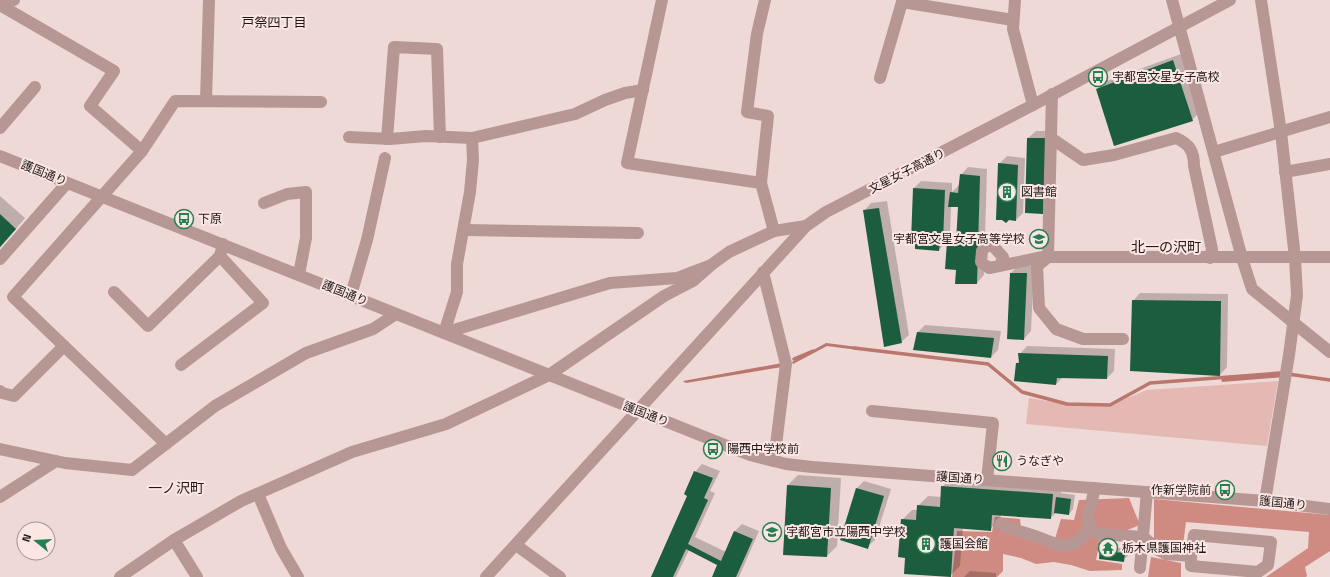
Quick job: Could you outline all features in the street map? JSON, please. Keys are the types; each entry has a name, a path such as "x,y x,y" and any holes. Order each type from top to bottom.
{"street":[{"path":"0,5 14,0"},
{"path":"206,101 209,0"},
{"path":"662,0 626,163 761,183"},
{"path":"765,0 757,34 747,112 768,116 761,183 774,231"},
{"path":"1015,0 1013,29 1033,105"},
{"path":"1172,0 1242,258 1252,289 1330,352"},
{"name":"文星女子高通り","path":"486,577 806,226 826,212 1033,105 1230,0"},
{"path":"1261,0 1281,132 1295,258 1297,295 1294,323 1265,501"},
{"path":"880,78 902,2 1013,20"},
{"path":"0,5 114,71 90,106 142,151"},
{"path":"387,139 394,47 437,49 440,137"},
{"path":"0,128 34,87"},
{"path":"348,137 387,139 440,137 472,138 575,114 618,95 643,90"},
{"path":"1052,94 1048,257 1037,266 1039,308 1056,329 1083,339 1123,339"},
{"path":"166,444 13,297 103,197 142,151 175,101 321,102"},
{"path":"1214,152 1330,117"},
{"path":"444,333 457,292 457,264 465,230 473,160 472,138"},
{"path":"1051,138 1083,160 1114,155 1176,138 1186,142 1194,154 1194,166 1212,249 1210,258"},
{"name":"護国通り","path":"0,156 299,274 750,456 774,461 820,467 1265,501 1330,509"},
{"path":"351,295 367,240 385,158"},
{"path":"1285,172 1330,164"},
{"path":"0,259 67,183"},
{"path":"264,203 287,194 306,192 306,238 299,274"},
{"path":"120,577 174,540 258,494 352,452 446,424 549,375 664,296 693,281 729,252 774,231 806,226"},
{"path":"465,230 638,233"},
{"path":"114,292 148,326 220,256 223,244"},
{"path":"181,365 263,303 220,256"},
{"path":"1000,266 1048,257 1330,257"},
{"path":"444,333 610,284 677,278 712,265"},
{"path":"763,272 786,364 774,461"},
{"path":"0,449 56,461 132,470 215,406 306,353 373,329 396,314"},
{"path":"0,391 2,393 14,396 64,346"},
{"path":"872,411 993,424 987,480"},
{"path":"0,497 56,461"},
{"path":"1000,524 1012,530 1032,535 1053,544 1072,545 1082,539 1089,529 1088,516 1095,488"},
{"path":"1140,568 1147,492"},
{"path":"258,494 281,548 298,577"},
{"path":"1089,529 1099,534 1143,537 1166,554 1191,556"},
{"path":"1194,535 1271,542 1268,565 1258,572 1190,566 1191,556 1194,535"},
{"path":"174,540 197,577"},
{"path":"516,545 560,577"}],"shaded area":[{"path":"826,343 858,347 858,350 827,346 793,364 792,362"},
{"path":"782,363 782,367 686,383 683,381"},
{"path":"1285,374 1285,377 1222,382 1221,378"},
{"path":"1278,381 1267,446 1026,424 1029,398 1067,404 1110,405 1147,390"},
{"path":"1129,498 1140,525 1100,541 1096,560 1122,564 1122,570 1090,571 1071,565 1054,562 1036,564 1021,558 1003,554 1003,571 997,577 952,577 957,531 992,532 995,517 1020,519 1021,527 1054,542 1061,519 1074,520 1079,500"},
{"path":"1154,499 1330,515 1330,551 1305,567 1306,577 1266,577 1308,548 1309,532 1186,522 1183,545 1154,539"},
{"path":"1151,557 1181,563 1181,577 1148,577"}],"building":[{"path":"1173,60 1193,121 1114,146 1096,89"},
{"path":"1027,138 1046,138 1043,214 1025,213"},
{"name":"図書館","path":"998,163 1018,165 1016,221 1009,220 1006,223 1002,220 996,220"},
{"path":"960,174 980,176 977,284 955,284 956,270 945,269 947,242 956,242 958,207 948,207 950,192 958,193"},
{"path":"913,188 945,190 943,242 940,242 939,251 915,249 915,242 911,241"},
{"path":"879,208 902,343 884,347 863,210"},
{"path":"0,214 16,229 0,247"},
{"path":"1010,273 1027,273 1024,340 1007,339"},
{"path":"1132,300 1221,301 1220,376 1130,371"},
{"path":"917,332 994,338 991,358 913,350"},
{"path":"1018,353 1108,356 1107,379 1057,378 1056,385 1014,381 1016,363 1019,363"},
{"path":"694,471 713,478 704,498 708,500 688,544 721,561 734,531 753,539 736,577 712,577 717,565 686,549 673,577 651,577 687,496 684,494"},
{"path":"787,485 831,488 827,557 783,555"},
{"name":"護国会館","path":"941,486 1053,494 1051,519 992,515 991,531 954,528 951,577 904,574 905,558 898,557 901,519 916,520 917,505 940,507"},
{"path":"856,488 884,496 868,549 840,540"},
{"path":"1056,497 1071,499 1069,515 1054,513"},
{"path":"1100,547 1114,549 1114,552 1125,553 1124,562 1099,559"}],"waterway":[{"path":"854,348 988,364 1022,392 1067,404 1110,405 1150,383 1281,373 1330,380"},
{"path":"794,359 813,351"}],"place":[{"name":"宇都宮文星女子高校","path":"1098,77"},
{"name":"図書館","path":"1007,192"},
{"name":"下原","path":"184,219"},
{"name":"宇都宮文星女子高等学校","path":"1039,239"},
{"name":"陽西中学校前","path":"713,449"},
{"name":"うなぎや","path":"1002,461"},
{"name":"作新学院前","path":"1225,490"},
{"name":"宇都宮市立陽西中学校","path":"772,532"},
{"name":"護国会館","path":"926,544"},
{"name":"栃木県護国神社","path":"1108,548"}],"district":[{"name":"戸祭四丁目","path":"274,22"},
{"name":"北一の沢町","path":"1166,247"},
{"name":"一ノ沢町","path":"176,488"}]}
